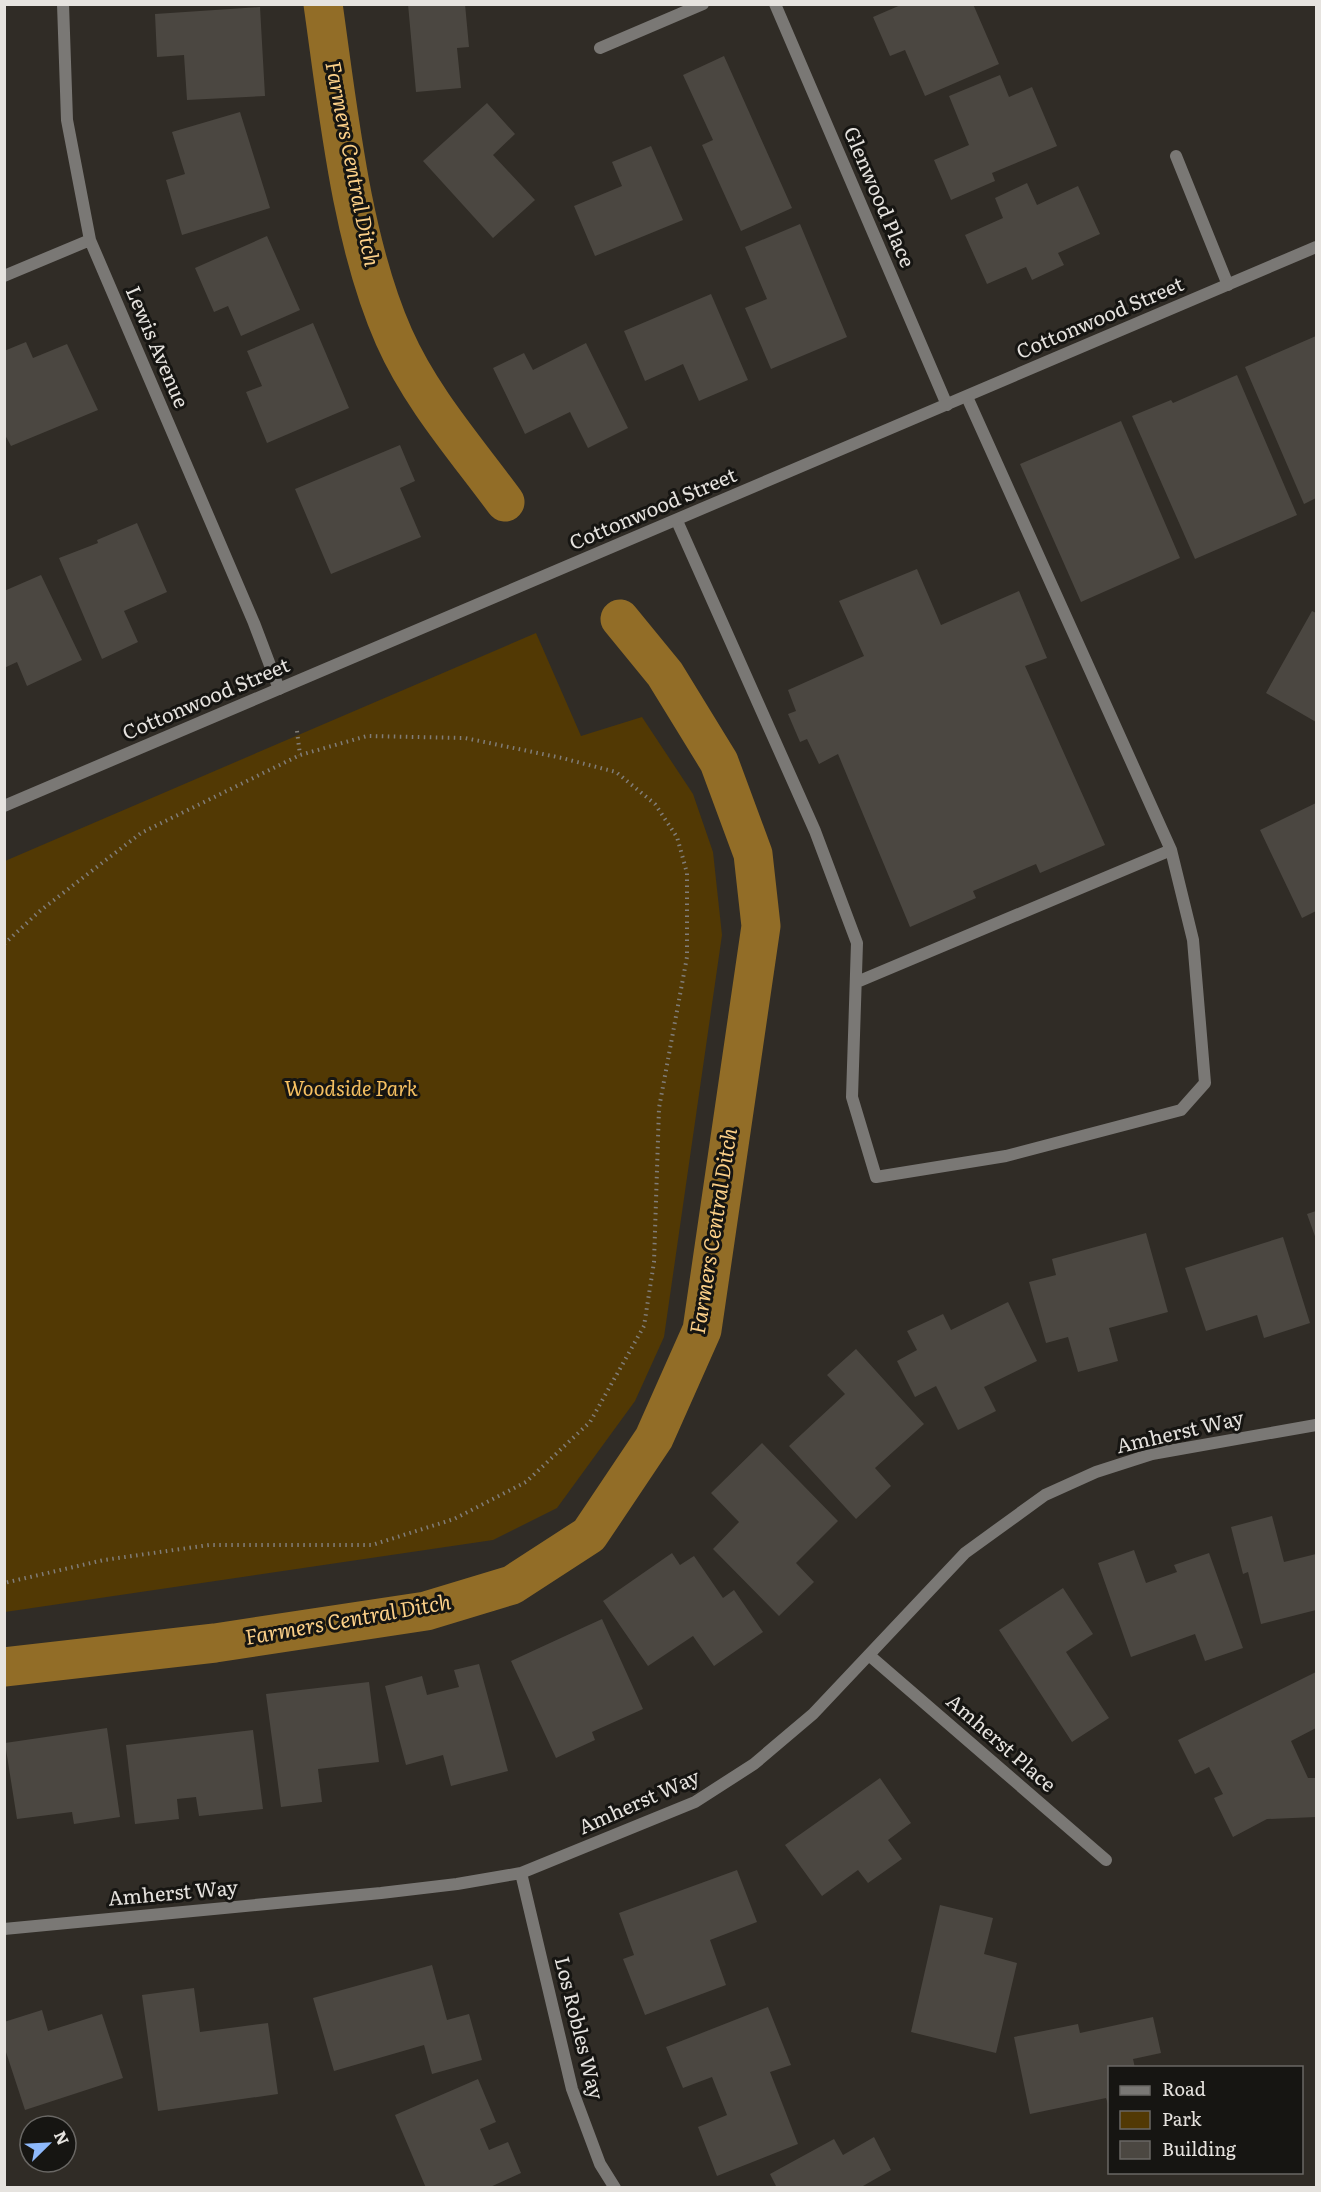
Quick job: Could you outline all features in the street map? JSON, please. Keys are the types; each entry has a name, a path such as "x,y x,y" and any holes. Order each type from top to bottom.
{"street":[{"name":"Lewis Avenue","path":"63,4 67,120 90,240 254,623 279,689"},
{"path":"600,48 703,4"},
{"name":"Glenwood Place","path":"775,4 947,405"},
{"path":"1176,156 1228,285"},
{"path":"4,276 90,240"},
{"name":"Cottonwood Street","path":"4,806 1317,247"},
{"path":"677,521 815,831 857,943 852,1097 876,1177 1006,1156 1181,1110 1205,1083 1193,940 1171,850 967,397"},
{"path":"857,982 1171,850"},
{"name":"Amherst Way","path":"4,1929 381,1893 457,1884 521,1873 695,1803 754,1764 813,1714 870,1656 920,1598 965,1553 1045,1496 1096,1472 1152,1454 1317,1425"},
{"name":"Amherst Place","path":"870,1656 1106,1860"},
{"name":"Los Robles Way","path":"521,1873 572,2089 600,2164 615,2187"}],"path":[{"path":"297,731 300,754"},
{"path":"4,944 41,910 141,833 300,754 367,736 465,738 616,772 655,804 677,837 687,873 687,957 660,1108 654,1262 644,1326 590,1422 526,1482 454,1519 372,1545 209,1545 104,1560 4,1582"}],"green space":[{"name":"Woodside Park","path":"536,633 581,736 642,717 693,794 713,852 722,935 664,1337 635,1401 557,1508 493,1540 5,1612 5,861"}],"building":[{"path":"408,4 465,4 469,47 457,48 461,88 416,92"},
{"path":"903,4 973,4 999,64 925,96 905,50 890,56 873,17"},
{"path":"260,7 265,96 187,100 184,55 157,57 155,14"},
{"path":"724,56 792,208 741,231 702,145 713,140 683,75"},
{"path":"1000,75 1009,97 1032,87 1057,146 992,173 995,181 951,200 934,160 969,145 949,96"},
{"path":"487,103 515,134 493,155 535,200 493,238 423,161"},
{"path":"240,112 270,208 182,235 166,180 185,174 172,132"},
{"path":"651,146 683,220 595,256 574,206 622,186 612,162"},
{"path":"1027,183 1037,205 1078,186 1100,234 1058,253 1064,265 1032,280 1026,267 987,284 965,235 1003,218 995,198"},
{"path":"800,224 847,337 771,369 745,308 767,299 745,247"},
{"path":"267,236 300,310 241,336 228,306 214,312 195,268"},
{"path":"711,294 748,380 699,401 683,364 645,381 624,331"},
{"path":"313,323 349,408 267,443 246,392 262,386 247,351"},
{"path":"1316,336 1316,498 1304,504 1245,367"},
{"path":"26,342 33,358 67,344 98,410 11,446 4,433 4,351"},
{"path":"586,343 628,428 588,448 570,412 525,434 493,368 524,353 533,370"},
{"path":"1237,375 1297,515 1195,559 1132,416 1171,400 1173,403"},
{"path":"1121,421 1180,558 1081,602 1020,464"},
{"path":"400,445 415,481 400,488 421,537 331,574 295,489"},
{"path":"137,523 167,592 124,611 138,642 102,659 59,558 98,543 97,540"},
{"path":"917,569 941,625 1019,591 1047,658 1025,666 1105,845 1040,873 1036,864 973,891 976,898 910,927 838,754 819,764 807,739 800,742 788,714 796,711 788,690 864,656 839,601"},
{"path":"41,575 82,660 27,686 17,662 4,668 4,591"},
{"path":"1312,611 1316,613 1316,722 1266,693"},
{"path":"1316,803 1316,911 1302,918 1260,830"},
{"path":"1316,1211 1316,1239 1307,1214"},
{"path":"1146,1233 1168,1312 1109,1328 1118,1361 1078,1372 1068,1337 1046,1343 1029,1282 1056,1275 1052,1259"},
{"path":"1283,1237 1310,1323 1264,1338 1257,1315 1206,1331 1185,1268"},
{"path":"1008,1302 1037,1361 984,1387 996,1411 958,1430 936,1386 915,1397 897,1361 917,1350 907,1331 943,1314 951,1330"},
{"path":"856,1349 924,1424 875,1468 891,1486 856,1519 789,1446 845,1394 827,1375"},
{"path":"762,1443 838,1521 796,1563 814,1582 779,1616 713,1549 739,1522 711,1493"},
{"path":"1272,1516 1284,1562 1316,1554 1316,1610 1261,1624 1248,1572 1243,1574 1231,1527"},
{"path":"1134,1550 1146,1583 1177,1572 1174,1565 1209,1553 1243,1648 1205,1661 1195,1634 1131,1657 1098,1563"},
{"path":"672,1553 680,1565 694,1556 723,1598 734,1590 763,1632 714,1666 693,1636 648,1666 603,1601"},
{"path":"1063,1588 1093,1634 1066,1652 1109,1718 1072,1742 999,1630"},
{"path":"602,1619 643,1709 592,1732 595,1740 556,1758 511,1661"},
{"path":"479,1664 508,1771 451,1786 443,1755 406,1765 385,1686 422,1676 427,1695 459,1687 454,1670"},
{"path":"1316,1672 1316,1728 1291,1741 1308,1778 1316,1778 1316,1817 1267,1819 1233,1837 1214,1798 1223,1794 1209,1767 1195,1774 1178,1740"},
{"path":"369,1682 379,1762 318,1769 322,1802 281,1807 266,1694"},
{"path":"107,1728 120,1817 74,1824 72,1812 17,1819 5,1743"},
{"path":"253,1730 263,1809 199,1816 196,1797 177,1799 179,1819 135,1824 126,1745"},
{"path":"880,1778 911,1823 888,1840 902,1859 868,1883 858,1870 822,1896 785,1845"},
{"path":"737,1870 757,1922 710,1940 726,1985 645,2015 623,1959 634,1955 619,1913"},
{"path":"940,1905 993,1918 984,1954 1017,1963 996,2053 911,2032"},
{"path":"432,1965 447,2020 469,2014 482,2060 432,2074 424,2045 334,2071 313,1998"},
{"path":"194,1988 200,2032 268,2023 278,2094 158,2111 142,1995"},
{"path":"768,2007 791,2065 770,2072 798,2144 717,2176 698,2127 727,2115 712,2077 683,2088 666,2047"},
{"path":"42,2010 48,2031 102,2014 123,2078 25,2110 4,2046 4,2022"},
{"path":"1153,2017 1161,2053 1133,2059 1135,2066 1108,2066 1108,2104 1106,2098 1030,2114 1014,2037 1078,2024 1080,2033"},
{"path":"478,2079 496,2122 480,2129 489,2150 508,2142 521,2173 488,2188 426,2188 395,2115"},
{"path":"874,2137 891,2170 863,2186 864,2188 777,2188 770,2174 834,2139 843,2155"}],"waterway":[{"name":"Farmers Central Ditch","path":"323,4 348,174 367,259 379,299 394,337 417,381 505,502"},
{"name":"Farmers Central Ditch","path":"4,1667 215,1643 426,1611 512,1585 589,1535 654,1438 702,1330 761,926 753,854 719,762 665,674 620,619"}]}
